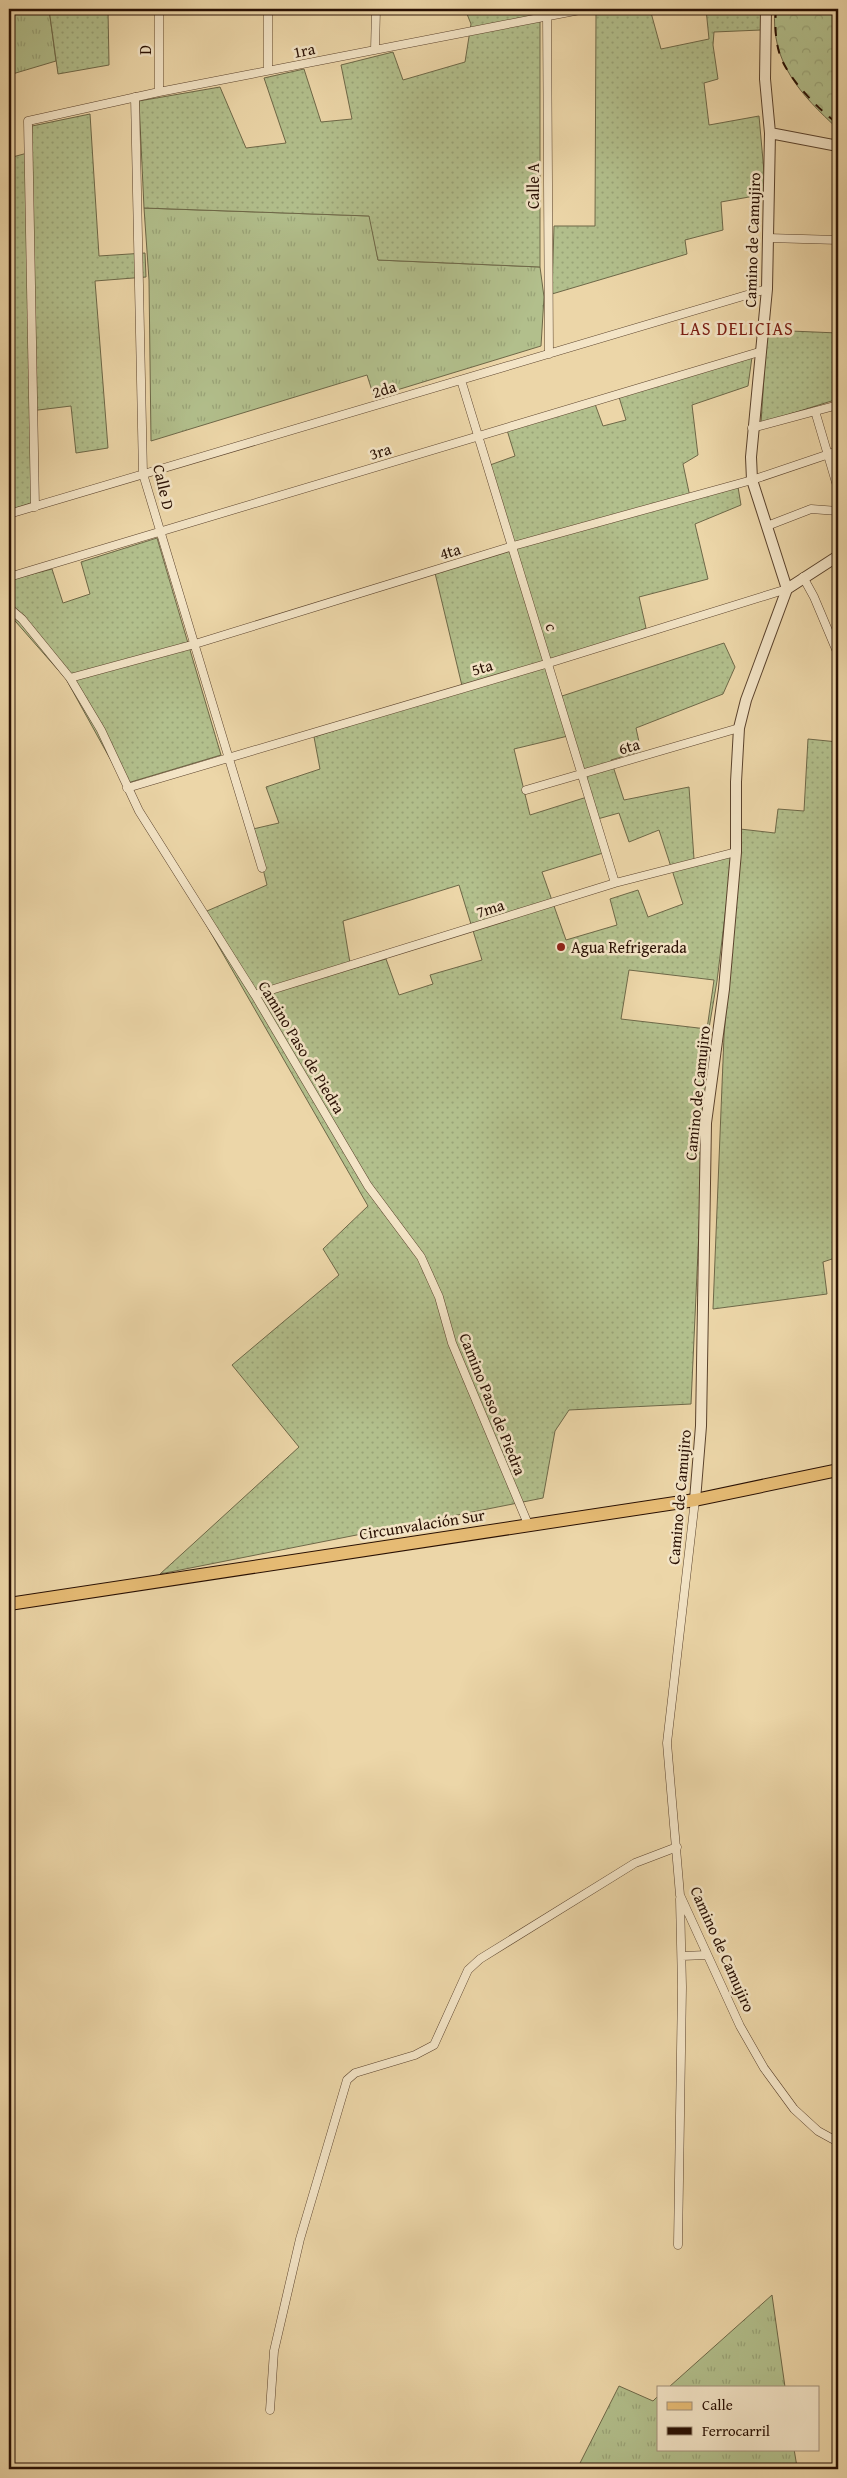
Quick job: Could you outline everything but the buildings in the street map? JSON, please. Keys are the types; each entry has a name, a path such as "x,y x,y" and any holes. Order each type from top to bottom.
{"main road":[{"name":"Circunvalación Sur","path":"9,1604 695,1500 838,1470"}],"street":[{"name":"D","path":"159,9 160,92"},
{"path":"268,9 268,70"},
{"path":"375,50 376,9"},
{"name":"1ra","path":"35,506 28,121 135,97 375,50 547,13 586,9"},
{"name":"Camino de Camujiro","path":"766,9 765,79 770,133 767,289 752,428 752,480 787,589 746,700 739,728 736,782 736,852 724,989 706,1123 701,1426 695,1500 667,1743 680,1895 740,2026 764,2068 794,2108 818,2130 838,2142"},
{"name":"Calle A","path":"547,13 549,354"},
{"name":"Calle D","path":"135,97 144,474 262,868"},
{"path":"770,133 838,146"},
{"path":"768,238 838,240"},
{"name":"2da","path":"9,514 767,289"},
{"name":"3ra","path":"9,577 760,352"},
{"name":"c","path":"461,380 616,883"},
{"path":"752,428 838,404"},
{"path":"814,411 838,489"},
{"name":"4ta","path":"70,678 195,644 513,546 752,480 838,451"},
{"path":"766,526 811,509 838,511"},
{"name":"5ta","path":"126,788 549,663 787,589 838,556"},
{"path":"803,577 814,597 838,654"},
{"name":"Camino Paso de Piedra","path":"9,608 22,619 70,678 101,730 126,788 255,995 368,1186 420,1256 439,1297 452,1342 528,1524"},
{"name":"6ta","path":"526,790 739,728"},
{"name":"7ma","path":"255,995 616,883 736,852"},
{"path":"270,2410 274,2351 300,2239 347,2080 355,2073 415,2055 434,2045 468,1970 480,1959 635,1864 677,1848"},
{"path":"678,2245 682,1956 680,1895"},
{"path":"682,1956 707,1955"}],"green space":[{"path":"9,9 49,9 56,61 9,75"},
{"path":"49,9 108,9 109,65 58,74"},
{"path":"465,9 540,9 540,267 378,260 369,216 144,208 139,101 220,87 246,148 286,143 264,78 304,69 321,122 352,119 341,65 393,52 403,80 465,62 471,24"},
{"path":"612,9 650,9 661,49 709,39 706,9 761,9 761,30 714,32 713,45 718,79 704,83 709,125 759,116 766,194 721,202 723,230 685,240 687,254 552,294 554,226 595,226 596,12"},
{"path":"775,9 838,9 838,129 800,90 783,61 775,28"},
{"path":"90,114 99,256 145,253 146,277 95,281 108,448 76,453 71,406 30,411 37,501 9,510 9,158 31,152 32,126"},
{"path":"144,208 370,216 378,260 540,267 544,297 541,346 374,397 367,375 151,441 149,280"},
{"path":"767,330 838,333 838,399 761,423"},
{"path":"752,357 748,386 692,405 698,455 683,464 690,497 738,487 741,505 695,524 708,579 639,597 646,628 621,639 549,660 562,696 724,643 735,667 723,694 636,728 641,751 611,760 624,800 689,787 694,859 733,850 717,981 708,1034 691,1404 569,1410 555,1431 543,1498 160,1574 299,1447 232,1365 339,1275 323,1249 368,1206 200,914 267,885 253,829 279,823 266,787 320,769 314,737 463,690 435,573 515,549 490,465 515,456 507,430 595,404 603,426 626,420 619,397","holes":["568,736 587,797 530,815 514,749","619,813 629,842 659,830 683,904 648,917 638,890 610,899 617,925 566,940 542,872 603,853 594,820","459,885 482,960 430,975 433,984 399,995 386,959 351,969 343,921","629,970 714,980 707,1029 621,1019"]},
{"path":"157,538 221,755 124,784 66,679 9,614 9,580 52,569 63,603 90,594 81,562"},
{"path":"808,739 838,742 838,1257 823,1262 827,1294 713,1309 724,1036 740,829 775,833 778,809 804,811"},
{"path":"772,2295 785,2386 670,2386"},
{"path":"619,2386 653,2401 657,2397 657,2450 794,2450 797,2467 829,2469 577,2469"},
{"path":"838,2455 838,2469 829,2469"}],"railway":[{"path":"776,9 775,25 779,52 788,72 821,110 838,124"}],"place":[{"name":"Agua Refrigerada","path":"561,947"}],"district":[{"name":"LAS DELICIAS","path":"737,328"}]}
